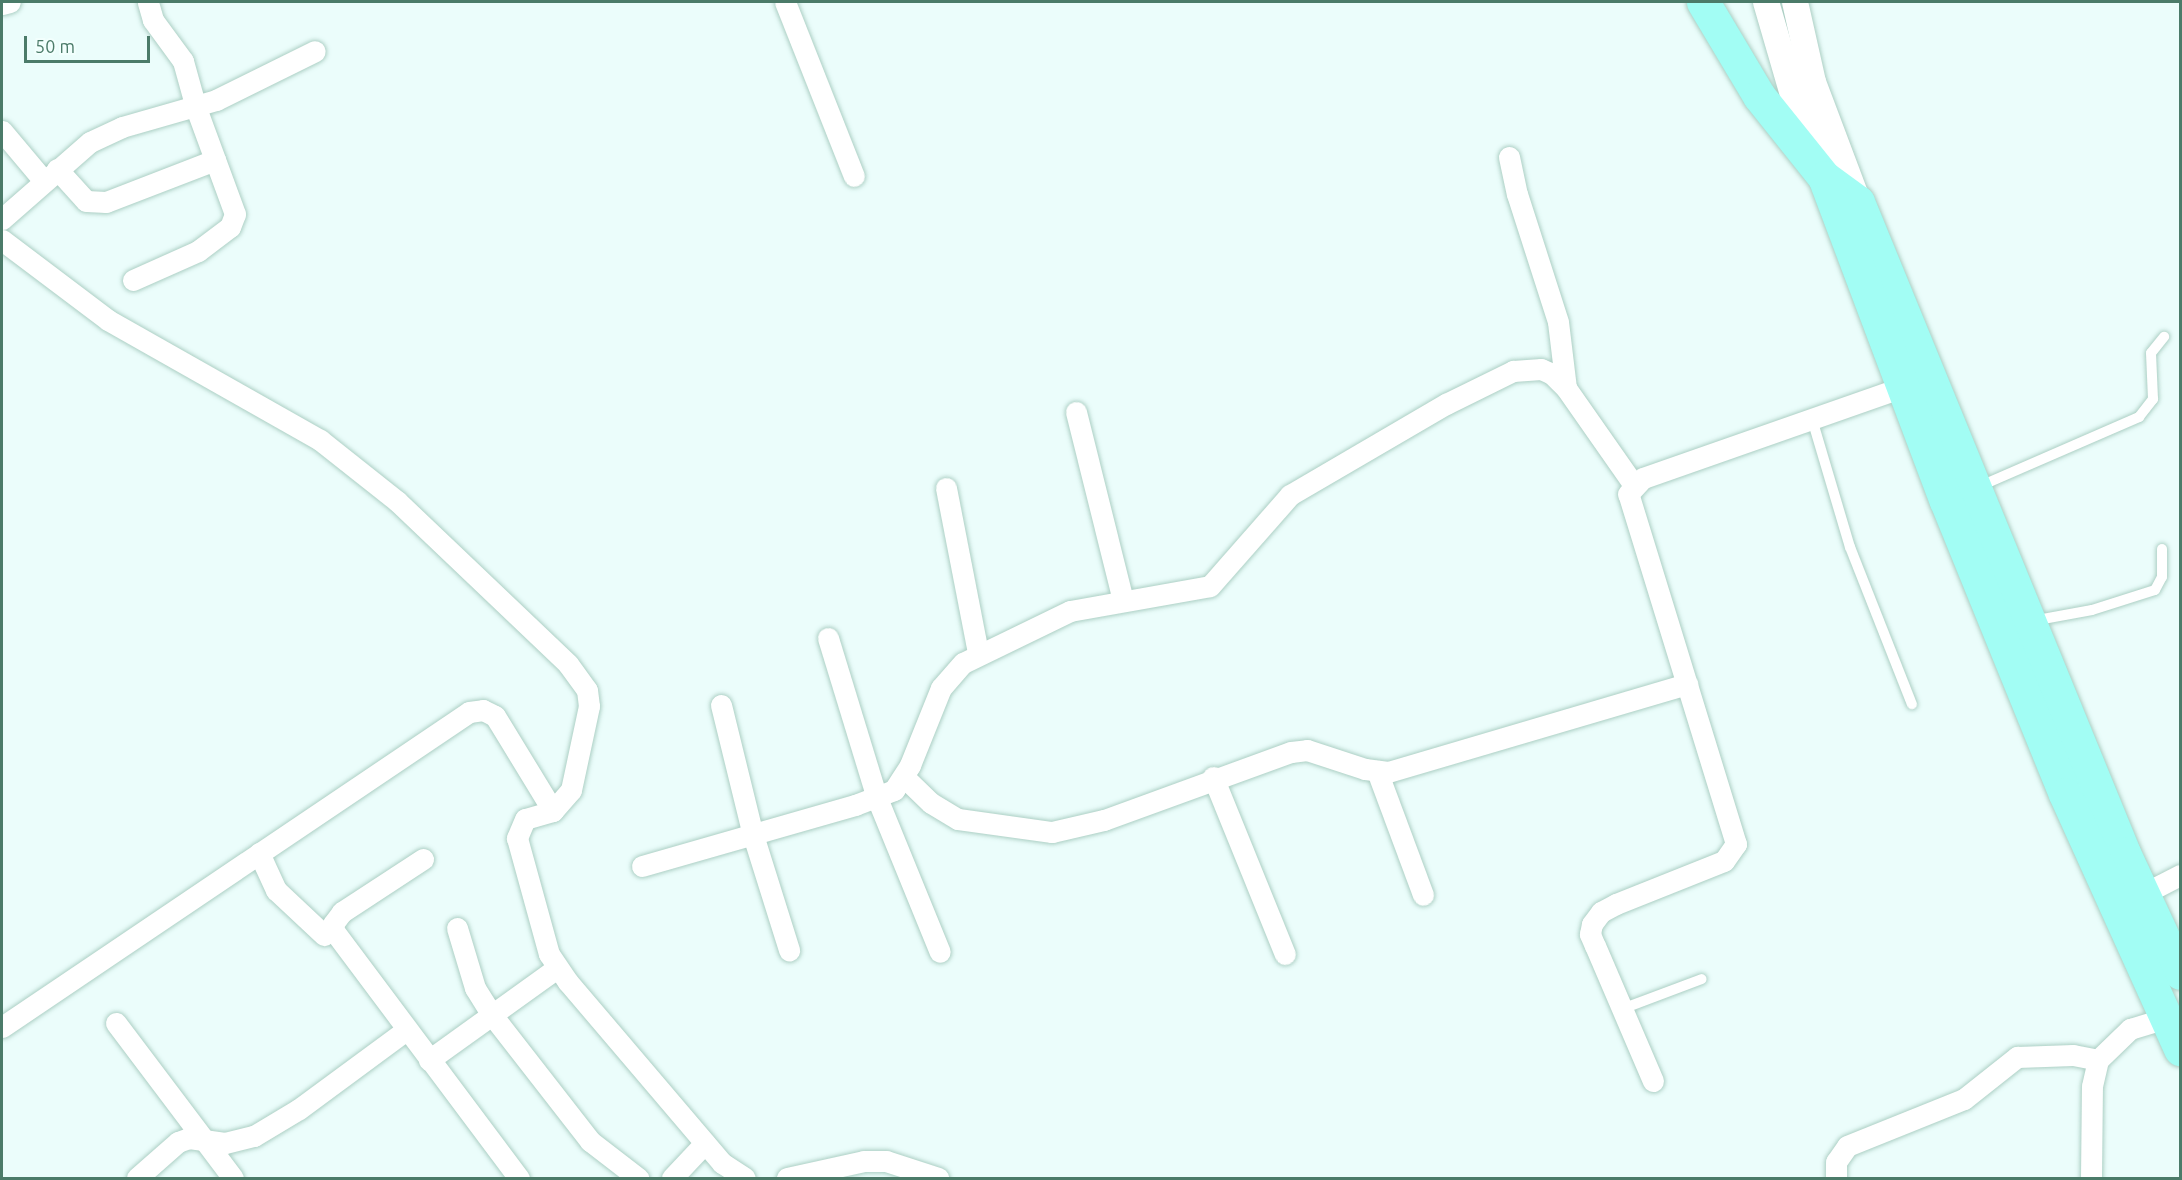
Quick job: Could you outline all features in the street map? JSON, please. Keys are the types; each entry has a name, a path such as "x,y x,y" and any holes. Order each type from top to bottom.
{"main road":[{"path":"1702,2 1759,96 1824,177 1858,202 1972,489 2143,894 2181,973"},
{"path":"1824,177 1905,386 1946,501 2065,794 2181,1049"}],"street":[{"path":"2,4 10,2"},
{"path":"133,279 185,258 230,227 235,214 196,108 183,61 153,20 148,2"},
{"path":"785,2 854,176"},
{"path":"1766,2 1792,95 1824,177"},
{"path":"1795,2 1813,82 1858,202"},
{"path":"2,219 90,142 122,127 196,108 315,51"},
{"path":"2,131 50,175 86,201 106,202 215,160"},
{"path":"1509,157 1517,194 1558,322 1566,388"},
{"path":"2,240 108,320 320,440 397,501 568,664 587,690 589,706 571,790 553,811 525,819 518,827 518,837 545,941 557,968 722,1163 745,1179"},
{"path":"642,866 878,798 894,790 904,777 940,688 949,675 978,652 1070,611 1210,586 1290,495 1446,404 1512,371 1541,369 1566,388 1634,484"},
{"path":"1653,1081 1590,934 1593,924 1601,912 1616,904 1724,861 1736,844 1630,507 1628,494 1634,484 1643,478 1905,386"},
{"path":"1076,412 1124,600"},
{"path":"946,488 978,652"},
{"path":"828,638 878,798 940,951"},
{"path":"904,777 931,803 958,819 1052,832 1104,820 1213,777 1307,750 1377,771 1388,772 1687,684"},
{"path":"721,705 753,835 789,950"},
{"path":"2,1027 470,712 483,710 495,716 553,811"},
{"path":"1377,771 1424,894"},
{"path":"1213,777 1285,954"},
{"path":"259,853 276,891 324,935"},
{"path":"423,859 342,912 333,924 337,938 519,1179"},
{"path":"2143,894 2181,875"},
{"path":"458,928 475,988 492,1015 590,1141 638,1179"},
{"path":"429,1060 557,968"},
{"path":"2091,1179 2092,1086 2098,1060 2130,1029 2165,1018"},
{"path":"116,1023 232,1179"},
{"path":"137,1179 178,1143 189,1138 239,1142 255,1136 299,1109 406,1030"},
{"path":"1836,1179 1836,1162 1847,1146 1964,1098 2017,1057 2073,1055 2098,1060"},
{"path":"672,1179 705,1143"},
{"path":"787,1179 864,1161 886,1161 938,1179"}],"lane":[{"path":"1972,489 2139,417 2153,399 2151,353 2164,338"},
{"path":"1812,419 1850,547 1912,704"},
{"path":"2029,621 2092,610 2149,593 2162,577 2162,549"},
{"path":"1622,1009 1702,979"}]}
